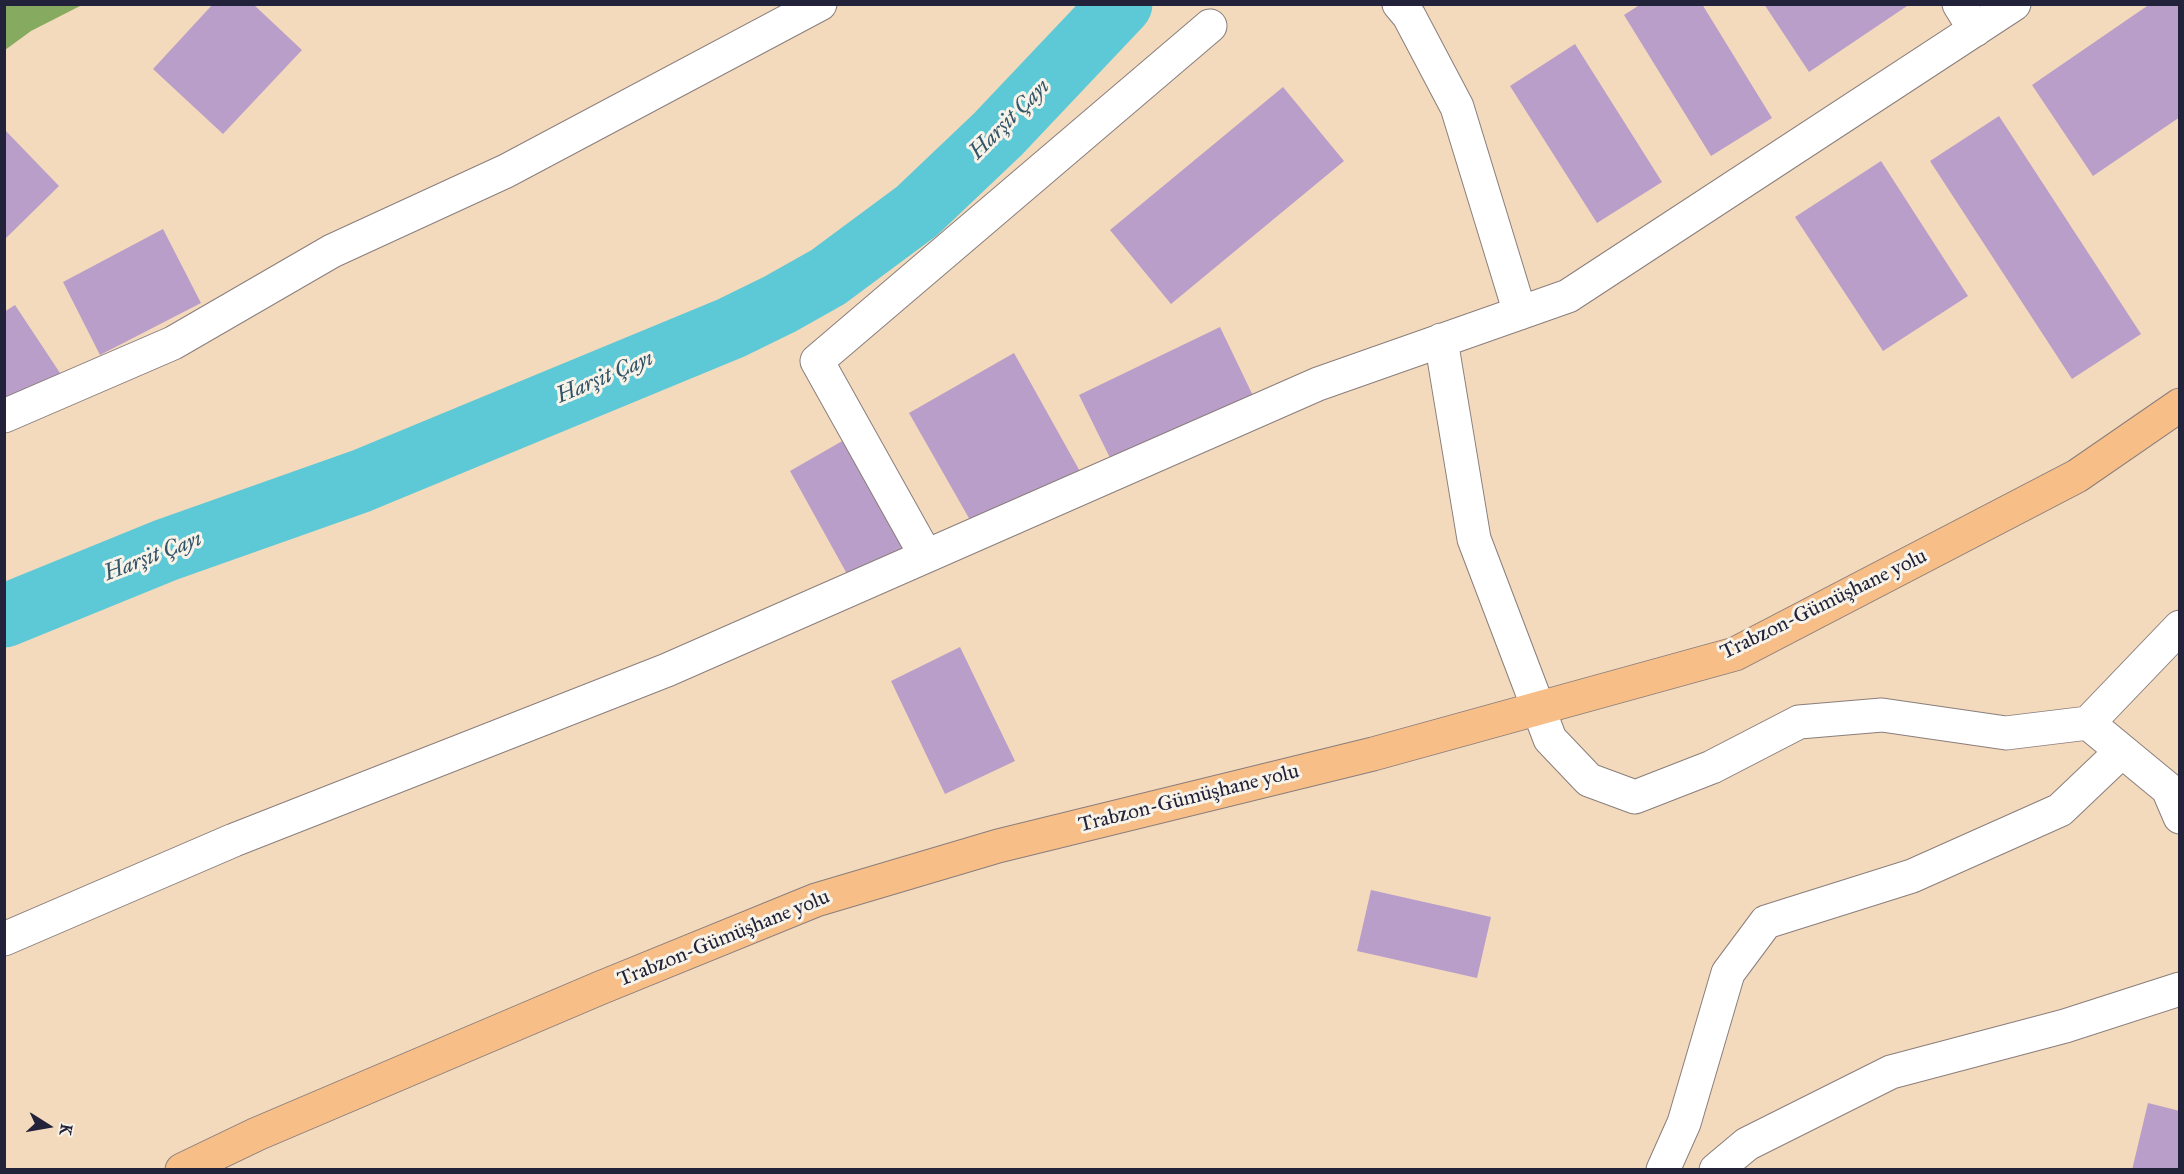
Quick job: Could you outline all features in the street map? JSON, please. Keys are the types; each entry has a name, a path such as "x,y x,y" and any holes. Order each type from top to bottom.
{"main road":[{"name":"Trabzon-Gümüşhane yolu","path":"182,1170 257,1134 600,988 816,900 998,846 1373,754 1735,654 2077,476 2180,405"}],"street":[{"path":"4,416 173,343 332,251 506,171 820,4"},
{"path":"1400,4 1409,16 1457,107 1520,313"},
{"path":"4,939 234,840 667,670 1318,384 1568,296 1967,17 2014,4"},
{"path":"926,556 817,361 1210,26"},
{"path":"1441,340 1474,539 1540,708 1550,740 1589,780 1635,797 1712,767 1799,722 1882,715 2006,733 2088,723 2180,627"},
{"path":"2088,723 2176,795"},
{"path":"1663,1170 1684,1123 1728,973 1766,922 1912,876 2060,810 2122,751"},
{"path":"1716,1170 1747,1144 1891,1072 2065,1026 2180,989"}],"green space":[{"path":"5,4 82,5 31,31 5,50"}],"building":[{"path":"213,4 253,4 302,50 223,134 153,69"},
{"path":"1641,4 1702,4 1772,118 1711,156 1624,15"},
{"path":"1764,4 1910,4 1809,72"},
{"path":"2150,4 2180,4 2180,117 2093,176 2032,85"},
{"path":"1575,44 1662,182 1597,223 1510,86"},
{"path":"1283,87 1344,161 1171,304 1110,230"},
{"path":"1999,116 2141,334 2072,379 1930,161"},
{"path":"4,129 59,186 4,240"},
{"path":"1881,161 1968,296 1883,351 1795,217"},
{"path":"163,229 201,303 100,355 63,282"},
{"path":"15,305 60,373 4,411 4,312"},
{"path":"1220,327 1257,404 1117,472 1079,395"},
{"path":"1014,353 1082,475 978,534 909,413"},
{"path":"851,436 919,556 857,592 790,471"},
{"path":"960,647 1015,761 945,794 891,681"},
{"path":"1371,890 1491,917 1477,978 1357,951"},
{"path":"2148,1103 2180,1111 2180,1170 2132,1170"}],"waterway":[{"name":"Harşit Çayı","path":"4,616 166,550 361,481 731,328 780,304 828,277 917,211 998,134 1121,4"}]}
